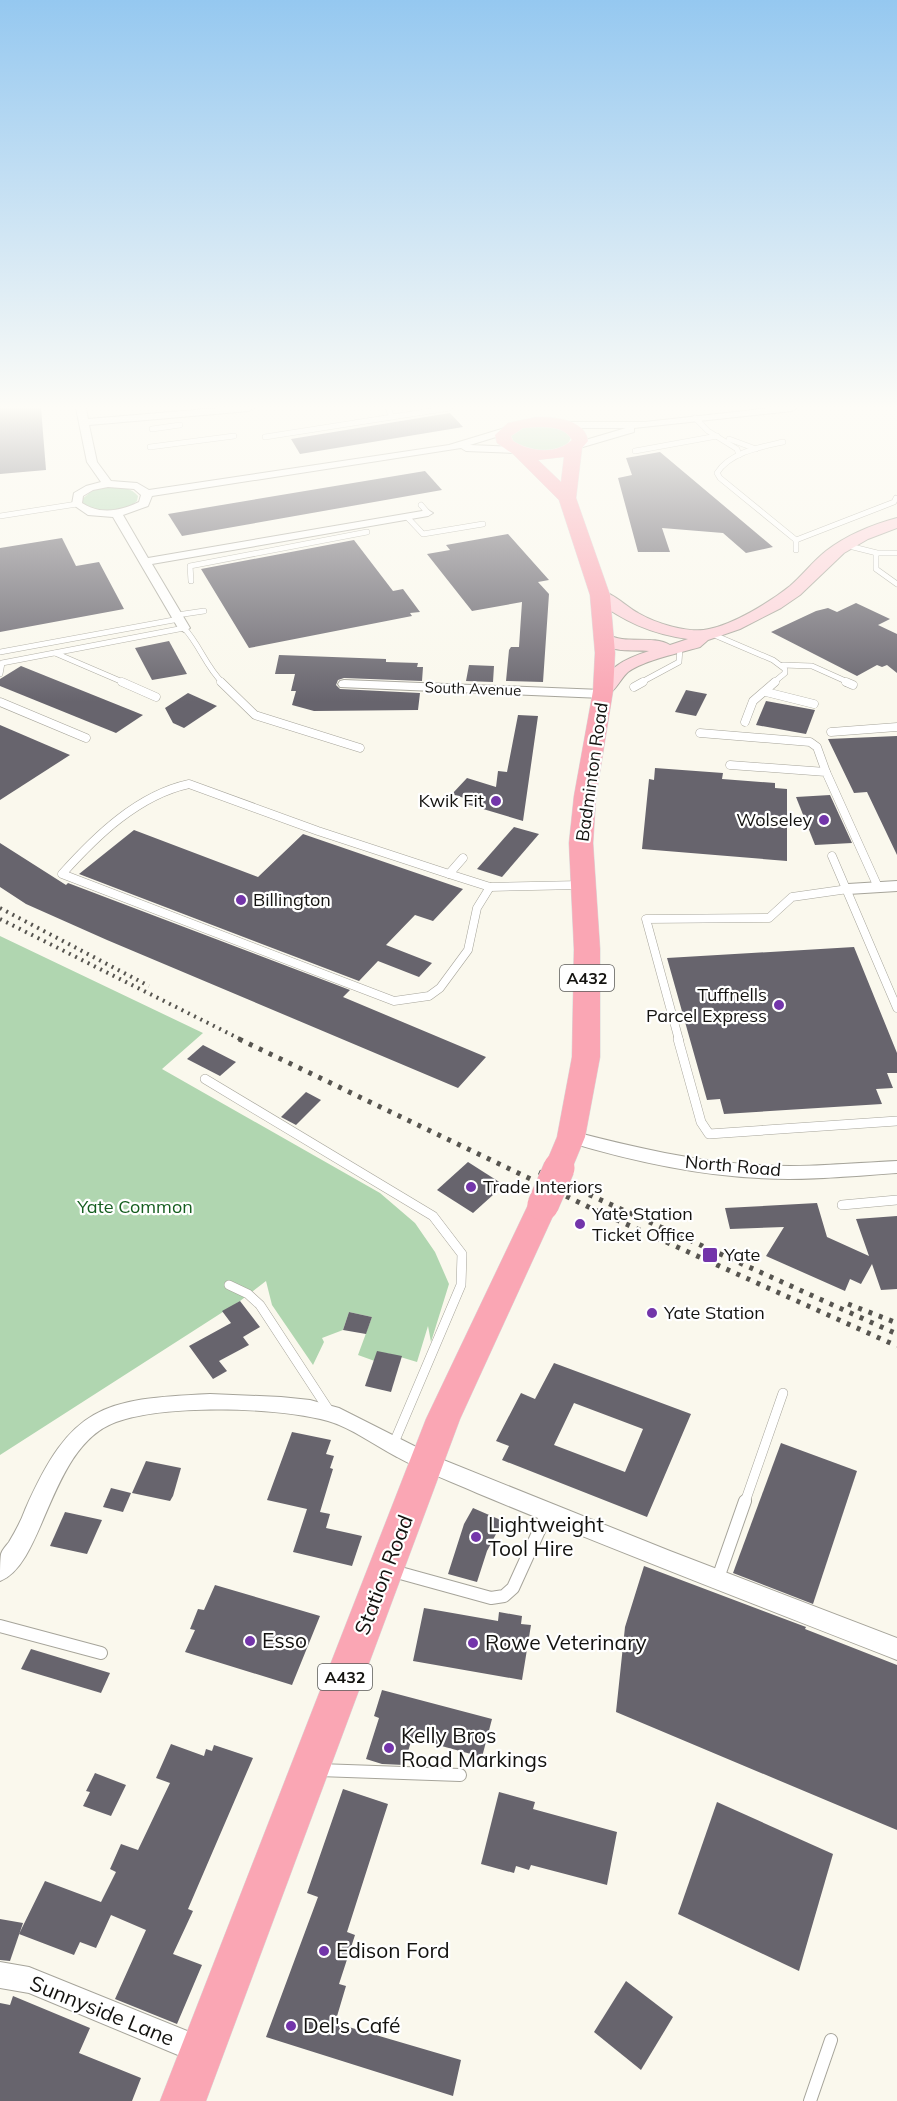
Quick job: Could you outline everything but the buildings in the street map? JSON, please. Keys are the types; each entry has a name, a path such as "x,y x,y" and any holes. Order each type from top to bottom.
{"main road":[{"name":"Badminton Road","path":"564,1154 586,1057 587,949 581,843 585,796 603,692 605,639 600,595 570,506"},
{"path":"603,692 621,669 631,663 694,643 773,605 793,592 830,556 845,545 863,534 897,523"},
{"path":"600,595 627,616 663,631"},
{"path":"605,639 615,633 663,631 707,635"},
{"path":"605,639 628,645 680,648"},
{"name":"Station Road","path":"183,2101 443,1419 543,1205 564,1154"}],"street":[{"path":"79,506 97,514 117,514 141,506"},
{"path":"144,562 364,528 406,517 424,509"},
{"path":"117,514 180,621"},
{"name":"South Avenue","path":"344,684 603,692"},
{"path":"848,889 897,886"},
{"name":"North Road","path":"564,1154 654,1158 739,1170 810,1171 897,1167"},
{"path":"0,1571 19,1545 62,1454 93,1424 112,1413 139,1407 211,1403 275,1406 332,1414 426,1462 897,1649"},
{"name":"Sunnyside Lane","path":"0,1975 29,1980 203,2051"}],"lane":[{"path":"0,516 64,506"},
{"path":"754,506 796,540"},
{"path":"796,540 885,506"},
{"path":"406,517 423,534 483,524"},
{"path":"191,581 190,566 364,528 372,538"},
{"path":"796,540 796,550"},
{"path":"845,545 876,553 897,553"},
{"path":"876,553 876,569 897,584"},
{"path":"0,674 2,663 54,653 180,621 204,610"},
{"path":"0,652 180,621"},
{"path":"180,621 193,638 211,672 255,715 360,748"},
{"path":"707,635 783,665 812,666 853,685"},
{"path":"633,687 679,662 680,648"},
{"path":"54,653 156,697"},
{"path":"745,722 753,701 766,692 784,673 783,665"},
{"path":"766,692 814,705"},
{"path":"0,702 86,738"},
{"path":"831,732 897,727"},
{"path":"700,732 810,742 817,747 878,887"},
{"path":"730,765 826,772"},
{"path":"490,886 477,908 468,950 440,988 429,996 414,1000 394,1001 62,874 81,850 159,792 177,785 189,784 318,831 490,886 583,885"},
{"path":"832,856 897,1008"},
{"path":"449,874 463,858"},
{"path":"848,889 792,897 769,918 646,919 701,1122 709,1134 897,1121"},
{"path":"205,1079 433,1216 462,1254 461,1285 393,1445"},
{"path":"842,1205 897,1200"},
{"path":"229,1285 248,1294 260,1305 332,1414"},
{"path":"718,1578 783,1393"},
{"path":"387,1569 491,1598 504,1596 513,1588 548,1511"},
{"path":"0,1626 101,1653"},
{"path":"310,1769 460,1775"},
{"path":"810,2101 831,2040"}],"green space":[{"path":"87,506 129,506 111,511"},
{"name":"Yate Common","path":"0,936 203,1033 162,1069 380,1193 415,1223 435,1252 449,1284 431,1342 428,1326 417,1362 387,1353 383,1364 358,1355 372,1317 349,1312 343,1330 322,1338 324,1342 313,1365 272,1305 266,1281 240,1301 0,1455"}],"railway":[{"path":"0,908 149,986"},
{"path":"0,919 242,1040"},
{"path":"239,1039 595,1210 897,1346"},
{"path":"539,1172 897,1334"},
{"path":"848,1304 897,1323"}],"place":[{"name":"Kwik Fit","path":"496,801"},
{"name":"Wolseley","path":"824,820"},
{"name":"Billington","path":"241,900"},
{"name":"Tuffnells Parcel Express","path":"779,1005"},
{"name":"Trade Interiors","path":"471,1187"},
{"name":"Yate Station Ticket Office","path":"580,1224"},
{"name":"Yate","path":"710,1255"},
{"name":"Yate Station","path":"652,1313"},
{"name":"Lightweight Tool Hire","path":"476,1537"},
{"name":"Esso","path":"250,1641"},
{"name":"Rowe Veterinary","path":"473,1643"},
{"name":"Kelly Bros Road Markings","path":"389,1748"},
{"name":"Edison Ford","path":"324,1951"},
{"name":"Del's Café","path":"291,2026"}]}
